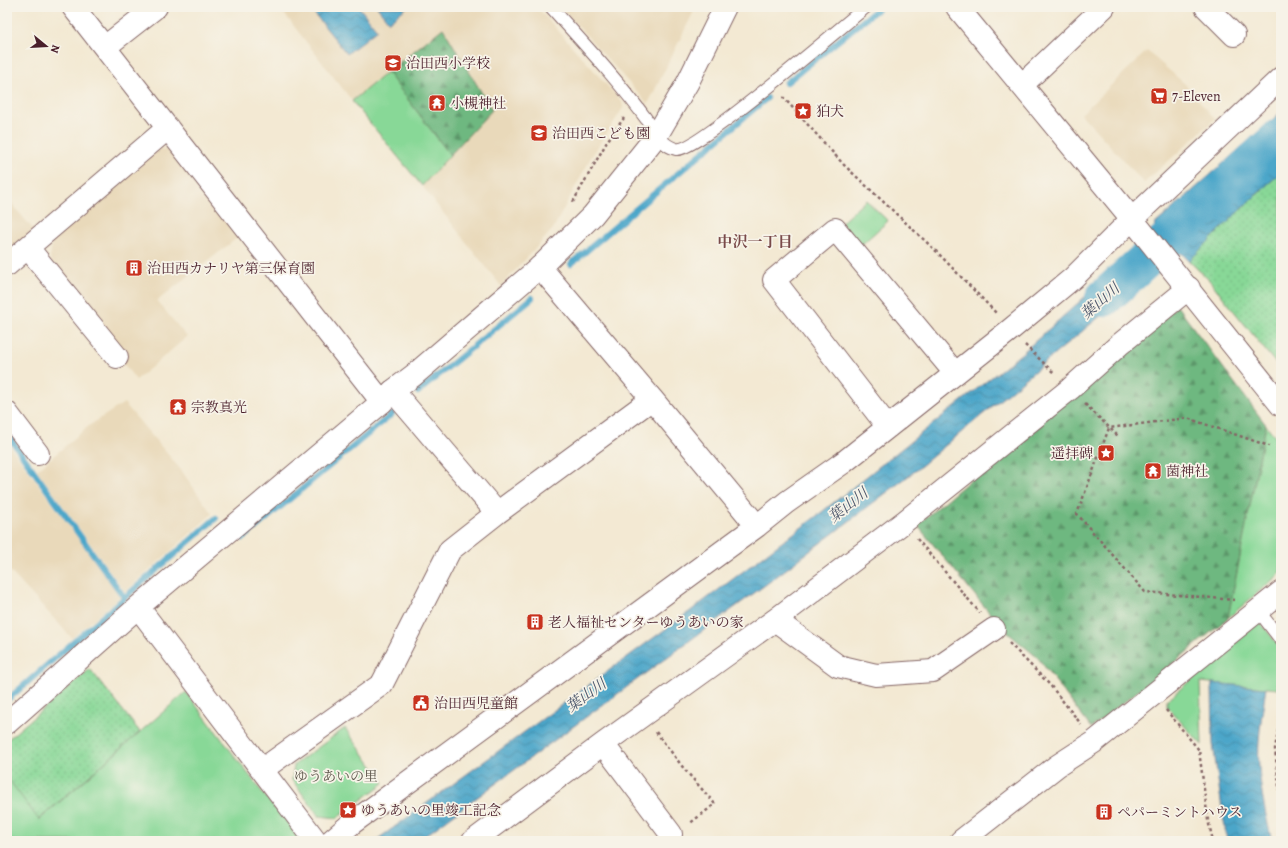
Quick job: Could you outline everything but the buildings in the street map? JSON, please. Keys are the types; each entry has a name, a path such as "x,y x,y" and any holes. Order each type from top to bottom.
{"street":[{"path":"73,7 168,128 388,396 497,513"},
{"path":"105,47 156,7"},
{"path":"7,723 138,607 540,267 593,215 657,135 688,82 725,7"},
{"path":"957,7 1136,223 1281,406"},
{"path":"1022,85 1104,7"},
{"path":"1206,7 1234,35"},
{"path":"331,841 757,526 787,502 844,462 954,373 1017,337 1073,278 1136,223 1281,78"},
{"path":"7,266 168,128"},
{"path":"888,427 774,280 835,229 954,373"},
{"path":"28,248 117,357"},
{"path":"540,267 757,526"},
{"path":"473,841 603,744 775,620 904,522 1119,345 1185,285"},
{"path":"263,769 382,684 450,550 497,513 652,399"},
{"path":"7,413 38,454"},
{"path":"961,841 1057,766 1094,742 1281,592"},
{"path":"138,607 263,769 316,841"},
{"path":"775,620 838,666 876,675 933,671 994,630"},
{"path":"603,744 671,834"}],"lane":[{"path":"552,7 635,103 657,135 669,147 678,150 685,148 715,129 866,7"},
{"path":"1258,610 1281,640"}],"path":[{"path":"772,84 844,164 936,251 1003,320 1017,337 1119,437"},
{"path":"572,204 608,140 635,103"},
{"path":"1109,428 1187,418 1269,446"},
{"path":"1109,428 1077,514 1145,592 1236,600 1234,606"},
{"path":"1153,694 1199,750 1212,841"},
{"path":"1281,712 1275,749 1281,804"},
{"path":"643,715 685,770 715,804 673,836 671,834"}],"shaded area":[{"name":"治田西こども園","path":"279,7 537,7 622,102 623,108 590,159 553,229 501,286"},
{"name":"治田西こども園","path":"561,7 696,7 648,104"},
{"path":"1147,51 1185,84 1215,119 1144,183 1081,114"},
{"path":"160,149 171,150 237,235 237,238 157,301 187,337 136,380 50,259 52,242"},
{"path":"7,196 34,230 7,253"},
{"path":"124,403 181,470 212,514 125,592 37,470 90,425"},
{"path":"7,442 121,596 72,638 7,568"}],"green space":[{"path":"443,28 492,110 450,155 387,72"},
{"path":"387,72 450,155 422,186 352,101"},
{"path":"1281,172 1281,370 1210,281 1189,261 1241,209"},
{"path":"866,200 888,221 860,246 841,223"},
{"path":"1177,306 1266,425 1228,618 1091,728 1038,658 1002,628 917,525"},
{"path":"1266,425 1281,444 1281,573 1228,618"},
{"path":"1260,622 1279,646 1278,689 1200,682 1202,745 1167,707 1167,700"},
{"path":"90,669 140,732 38,820 7,778 7,740"},
{"path":"186,692 275,809 292,822 298,830 301,841 7,841 7,777 39,820"},
{"name":"ゆうあいの里","path":"345,728 384,783 337,818 319,816 292,780 294,765"}],"water":[{"path":"309,7 359,7 377,30 347,54"},
{"path":"377,7 407,7 389,22"},
{"path":"1281,112 1281,172 1241,209 1189,261 1154,225"},
{"path":"1134,253 1152,273 915,471 772,580 418,841 375,841 689,612 818,515 1022,353"},
{"path":"1212,683 1266,688 1260,728 1259,758 1262,795 1272,841 1227,841 1213,744"}],"waterway":[{"path":"786,83 880,7"},
{"path":"571,264 767,98"},
{"name":"葉山川","path":"1104,298 1281,136"},
{"path":"418,392 532,298"},
{"path":"243,538 392,414"},
{"path":"7,434 124,597"},
{"path":"7,700 216,518"}],"place":[{"name":"治田西小学校","path":"393,63"},
{"name":"7-Eleven","path":"1159,96"},
{"name":"小槻神社","path":"437,103"},
{"name":"狛犬","path":"803,111"},
{"name":"治田西こども園","path":"539,133"},
{"name":"治田西カナリヤ第三保育園","path":"134,268"},
{"name":"宗教真光","path":"178,407"},
{"name":"遥拝碑","path":"1106,453"},
{"name":"菌神社","path":"1153,471"},
{"name":"老人福祉センターゆうあいの家","path":"535,622"},
{"name":"治田西児童館","path":"421,703"},
{"name":"ゆうあいの里竣工記念","path":"348,810"},
{"name":"ペパーミントハウス","path":"1104,812"}],"district":[{"name":"中沢一丁目","path":"755,242"}]}
